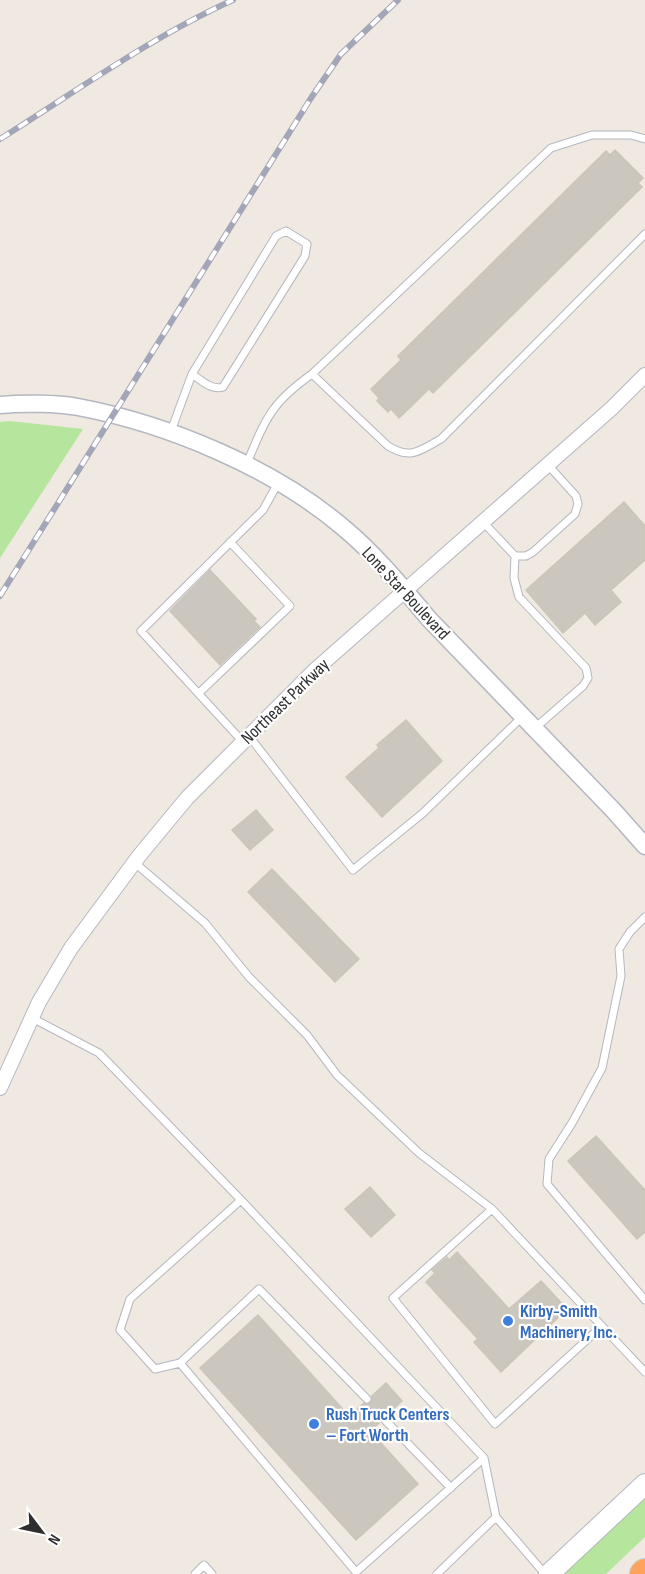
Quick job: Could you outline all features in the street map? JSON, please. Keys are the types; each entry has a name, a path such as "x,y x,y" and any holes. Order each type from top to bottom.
{"main road":[{"path":"547,1574 645,1484"}],"street":[{"name":"Northeast Parkway","path":"0,1088 39,1002 71,948 135,862 187,798 315,670 612,408 645,375"},
{"name":"Lone Star Boulevard","path":"0,405 76,406 171,431 246,466 312,504 345,529 405,590 429,619 645,846"}],"lane":[{"path":"246,466 262,428 274,407 288,392 312,374 551,148 592,135 631,135 645,139"},
{"path":"171,431 192,374 276,236 286,231 307,244 305,256 223,387 218,389 192,374"},
{"path":"312,374 388,446 401,453 417,452 441,439 645,234"},
{"path":"482,522 515,556 526,556 533,552 575,514 578,504 576,496 548,465"},
{"path":"278,483 263,510 141,631 246,739 353,870 423,813 523,716"},
{"path":"199,693 290,606 230,542"},
{"path":"515,556 514,578 519,597 586,668 588,678 583,686 534,728"},
{"path":"135,862 205,923 249,977 307,1035 337,1075 419,1153 492,1209 645,1372"},
{"path":"645,917 630,932 619,949 621,976 602,1068 572,1124 549,1159 547,1184 645,1300"},
{"path":"32,1018 99,1053 484,1458 496,1517 547,1574"},
{"path":"241,1200 130,1299 120,1330 155,1369 180,1363 258,1289 367,1399"},
{"path":"492,1209 393,1298 495,1424 602,1326"},
{"path":"180,1363 356,1572 484,1458"},
{"path":"385,1420 451,1488"},
{"path":"438,1574 496,1517"},
{"path":"195,1574 204,1565 212,1574"}],"green space":[{"path":"10,421 83,429 0,558 0,422"},
{"path":"645,1495 645,1537 606,1574 561,1574"}],"building":[{"path":"615,150 643,178 638,183 642,187 433,393 429,389 399,418 391,409 388,412 377,401 379,398 371,389 401,360 398,356 606,151 610,155"},
{"path":"624,502 645,526 645,560 611,590 621,602 595,625 585,613 563,633 526,590"},
{"path":"210,570 256,619 254,621 260,627 220,665 170,611"},
{"path":"406,720 442,761 382,817 346,777 379,748 377,745"},
{"path":"256,810 273,830 250,850 232,830"},
{"path":"272,869 359,959 335,982 248,892"},
{"path":"596,1136 645,1190 645,1232 637,1239 568,1161"},
{"path":"370,1187 395,1215 371,1237 345,1209"},
{"name":"Kirby-Smith Machinery, Inc.","path":"457,1252 509,1309 541,1281 567,1309 501,1372 474,1342 478,1339 426,1282 435,1273 432,1270 447,1257 449,1260"},
{"name":"Rush Truck Centers – Fort Worth","path":"258,1315 349,1416 364,1403 370,1403 372,1396 386,1383 402,1401 387,1415 382,1416 380,1422 370,1431 418,1484 356,1540 200,1368"}],"railway":[{"path":"0,139 144,47 233,0"},
{"path":"0,596 311,98 341,54 398,0"}],"place":[{"name":"Kirby-Smith Machinery, Inc.","path":"508,1321"},
{"name":"Rush Truck Centers – Fort Worth","path":"314,1424"}]}
